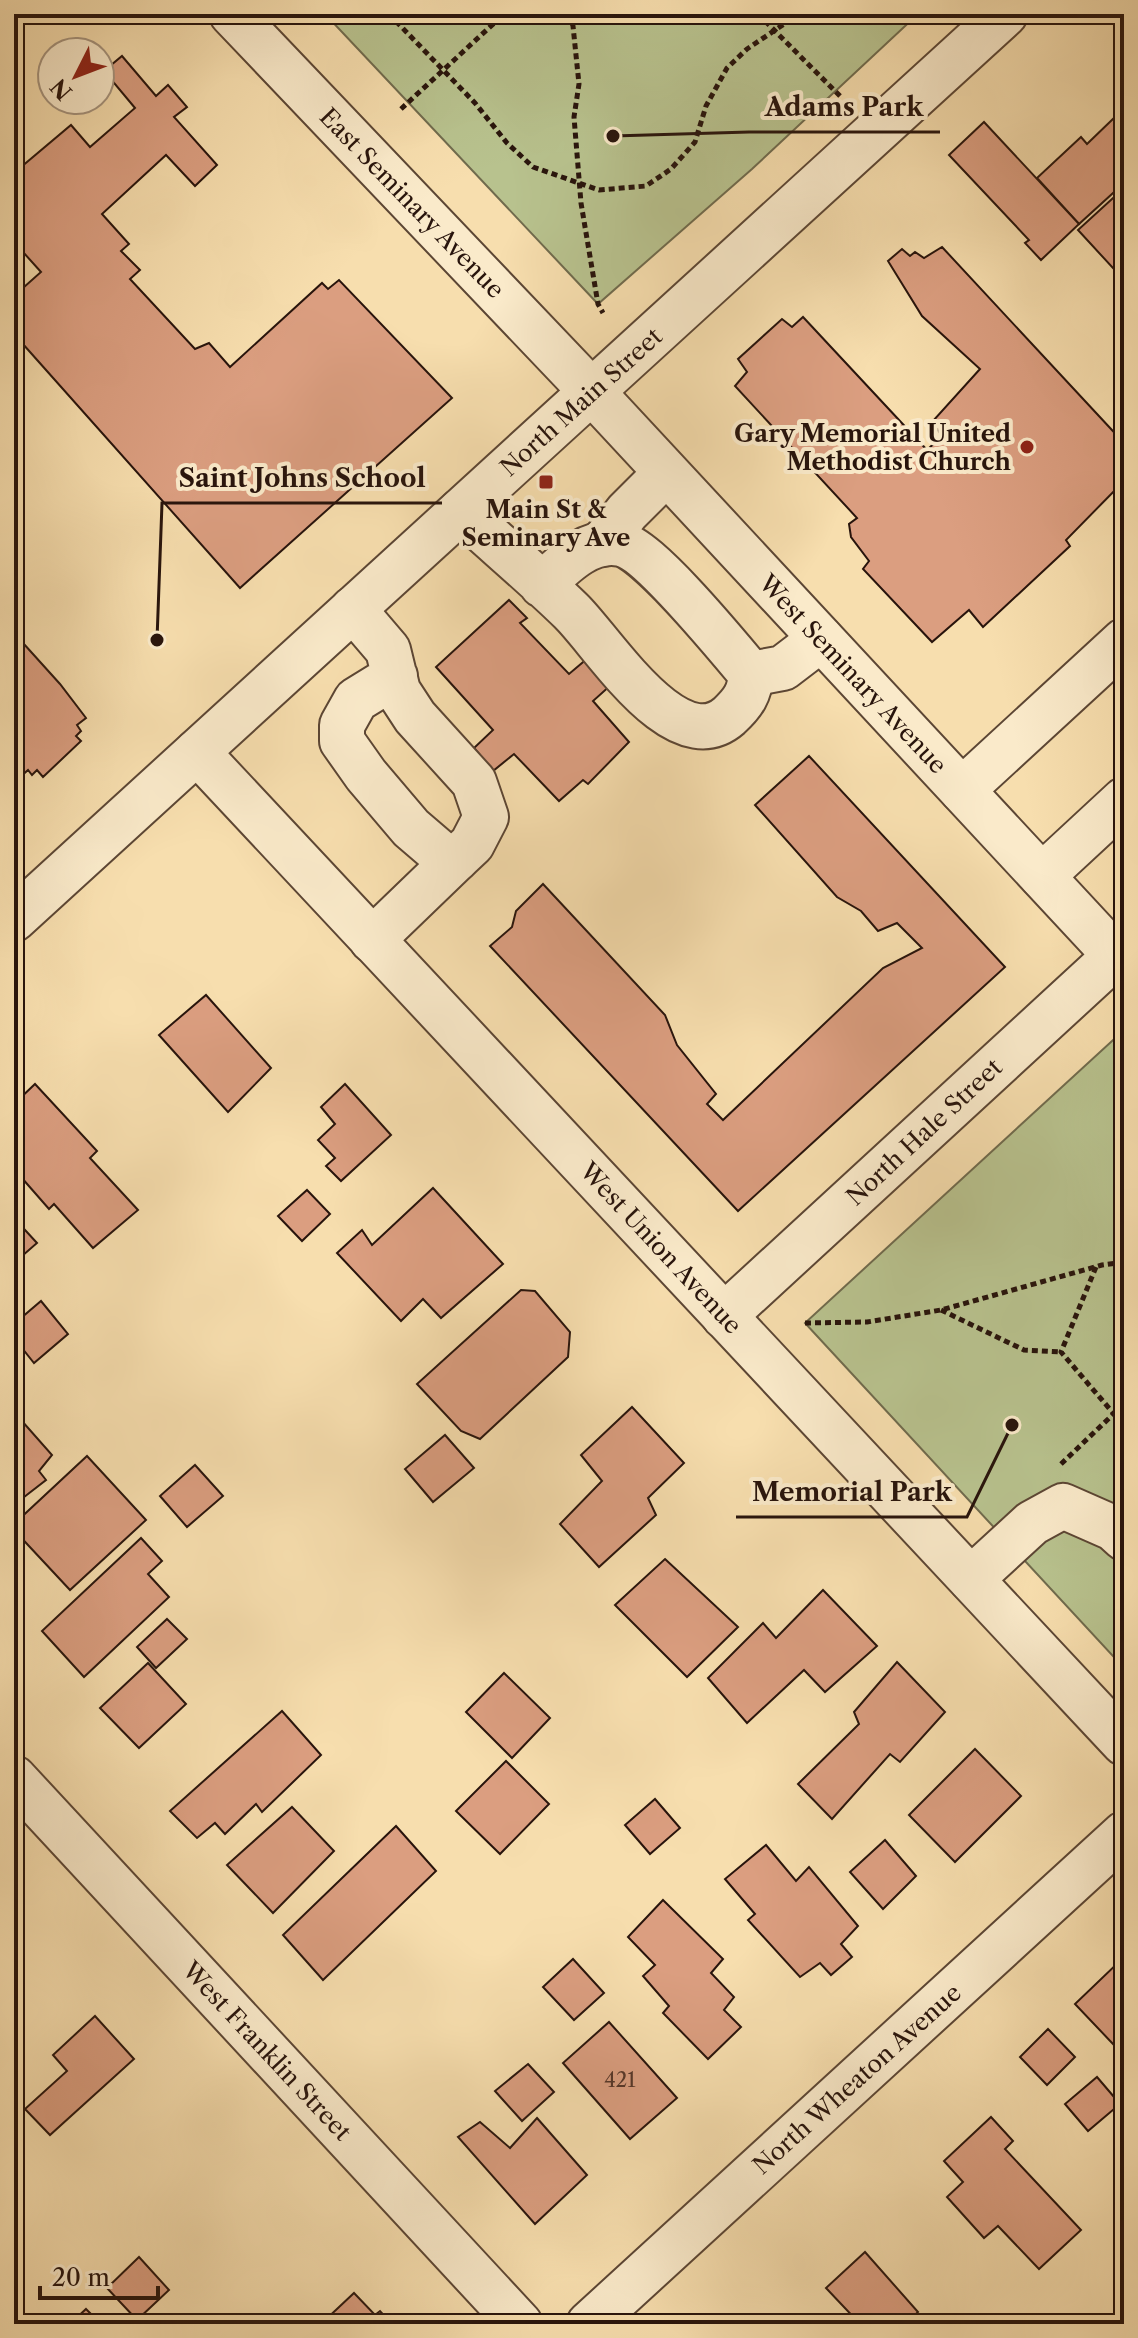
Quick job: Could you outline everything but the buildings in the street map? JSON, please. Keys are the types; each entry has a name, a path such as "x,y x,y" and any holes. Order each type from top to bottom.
{"street":[{"name":"East Seminary Avenue","path":"232,14 592,392"},
{"name":"North Main Street","path":"15,916 1005,14"},
{"name":"West Seminary Avenue","path":"592,392 1042,876 1120,952"},
{"path":"602,544 627,512 666,473"},
{"path":"461,511 542,585 572,612 617,667 680,723 704,727 726,719 750,691 751,674 714,629 650,563 622,544 602,544 574,555 542,585"},
{"path":"353,609 388,650 398,691 415,717 474,782 486,817 472,844 372,940"},
{"path":"751,674 783,668 821,639"},
{"path":"962,790 1124,641"},
{"path":"395,676 356,700 342,725 342,741 411,828 439,852 456,859"},
{"name":"West Union Avenue","path":"197,752 1124,1743"},
{"path":"1042,876 1124,800"},
{"name":"North Hale Street","path":"724,1316 1120,952"},
{"path":"971,1579 1032,1523 1063,1506 1113,1528 1124,1538"},
{"name":"West Franklin Street","path":"14,1778 520,2324"},
{"name":"North Wheaton Avenue","path":"589,2324 1124,1834"}],"path":[{"path":"389,14 507,143 533,167 599,190 646,186 671,169 695,142 706,106 727,68 747,49 799,14"},
{"path":"401,109 504,14"},
{"path":"569,14 579,84 574,117 580,182 598,304 603,313"},
{"path":"758,14 841,97"},
{"path":"805,1323 867,1322 941,1310 1124,1262"},
{"path":"1061,1352 1096,1267"},
{"path":"941,1310 1024,1350 1061,1352 1114,1414 1124,1404"}],"green space":[{"path":"325,14 918,14 752,169 598,304"},
{"path":"1124,1030 1124,1668 805,1323"}],"place":[{"name":"Adams Park","path":"613,136"},
{"name":"Gary Memorial United Methodist Church","path":"1027,447"},
{"name":"Main St & Seminary Ave","path":"546,482"},
{"name":"Saint Johns School","path":"157,640"},
{"name":"Memorial Park","path":"1012,1425"}]}
